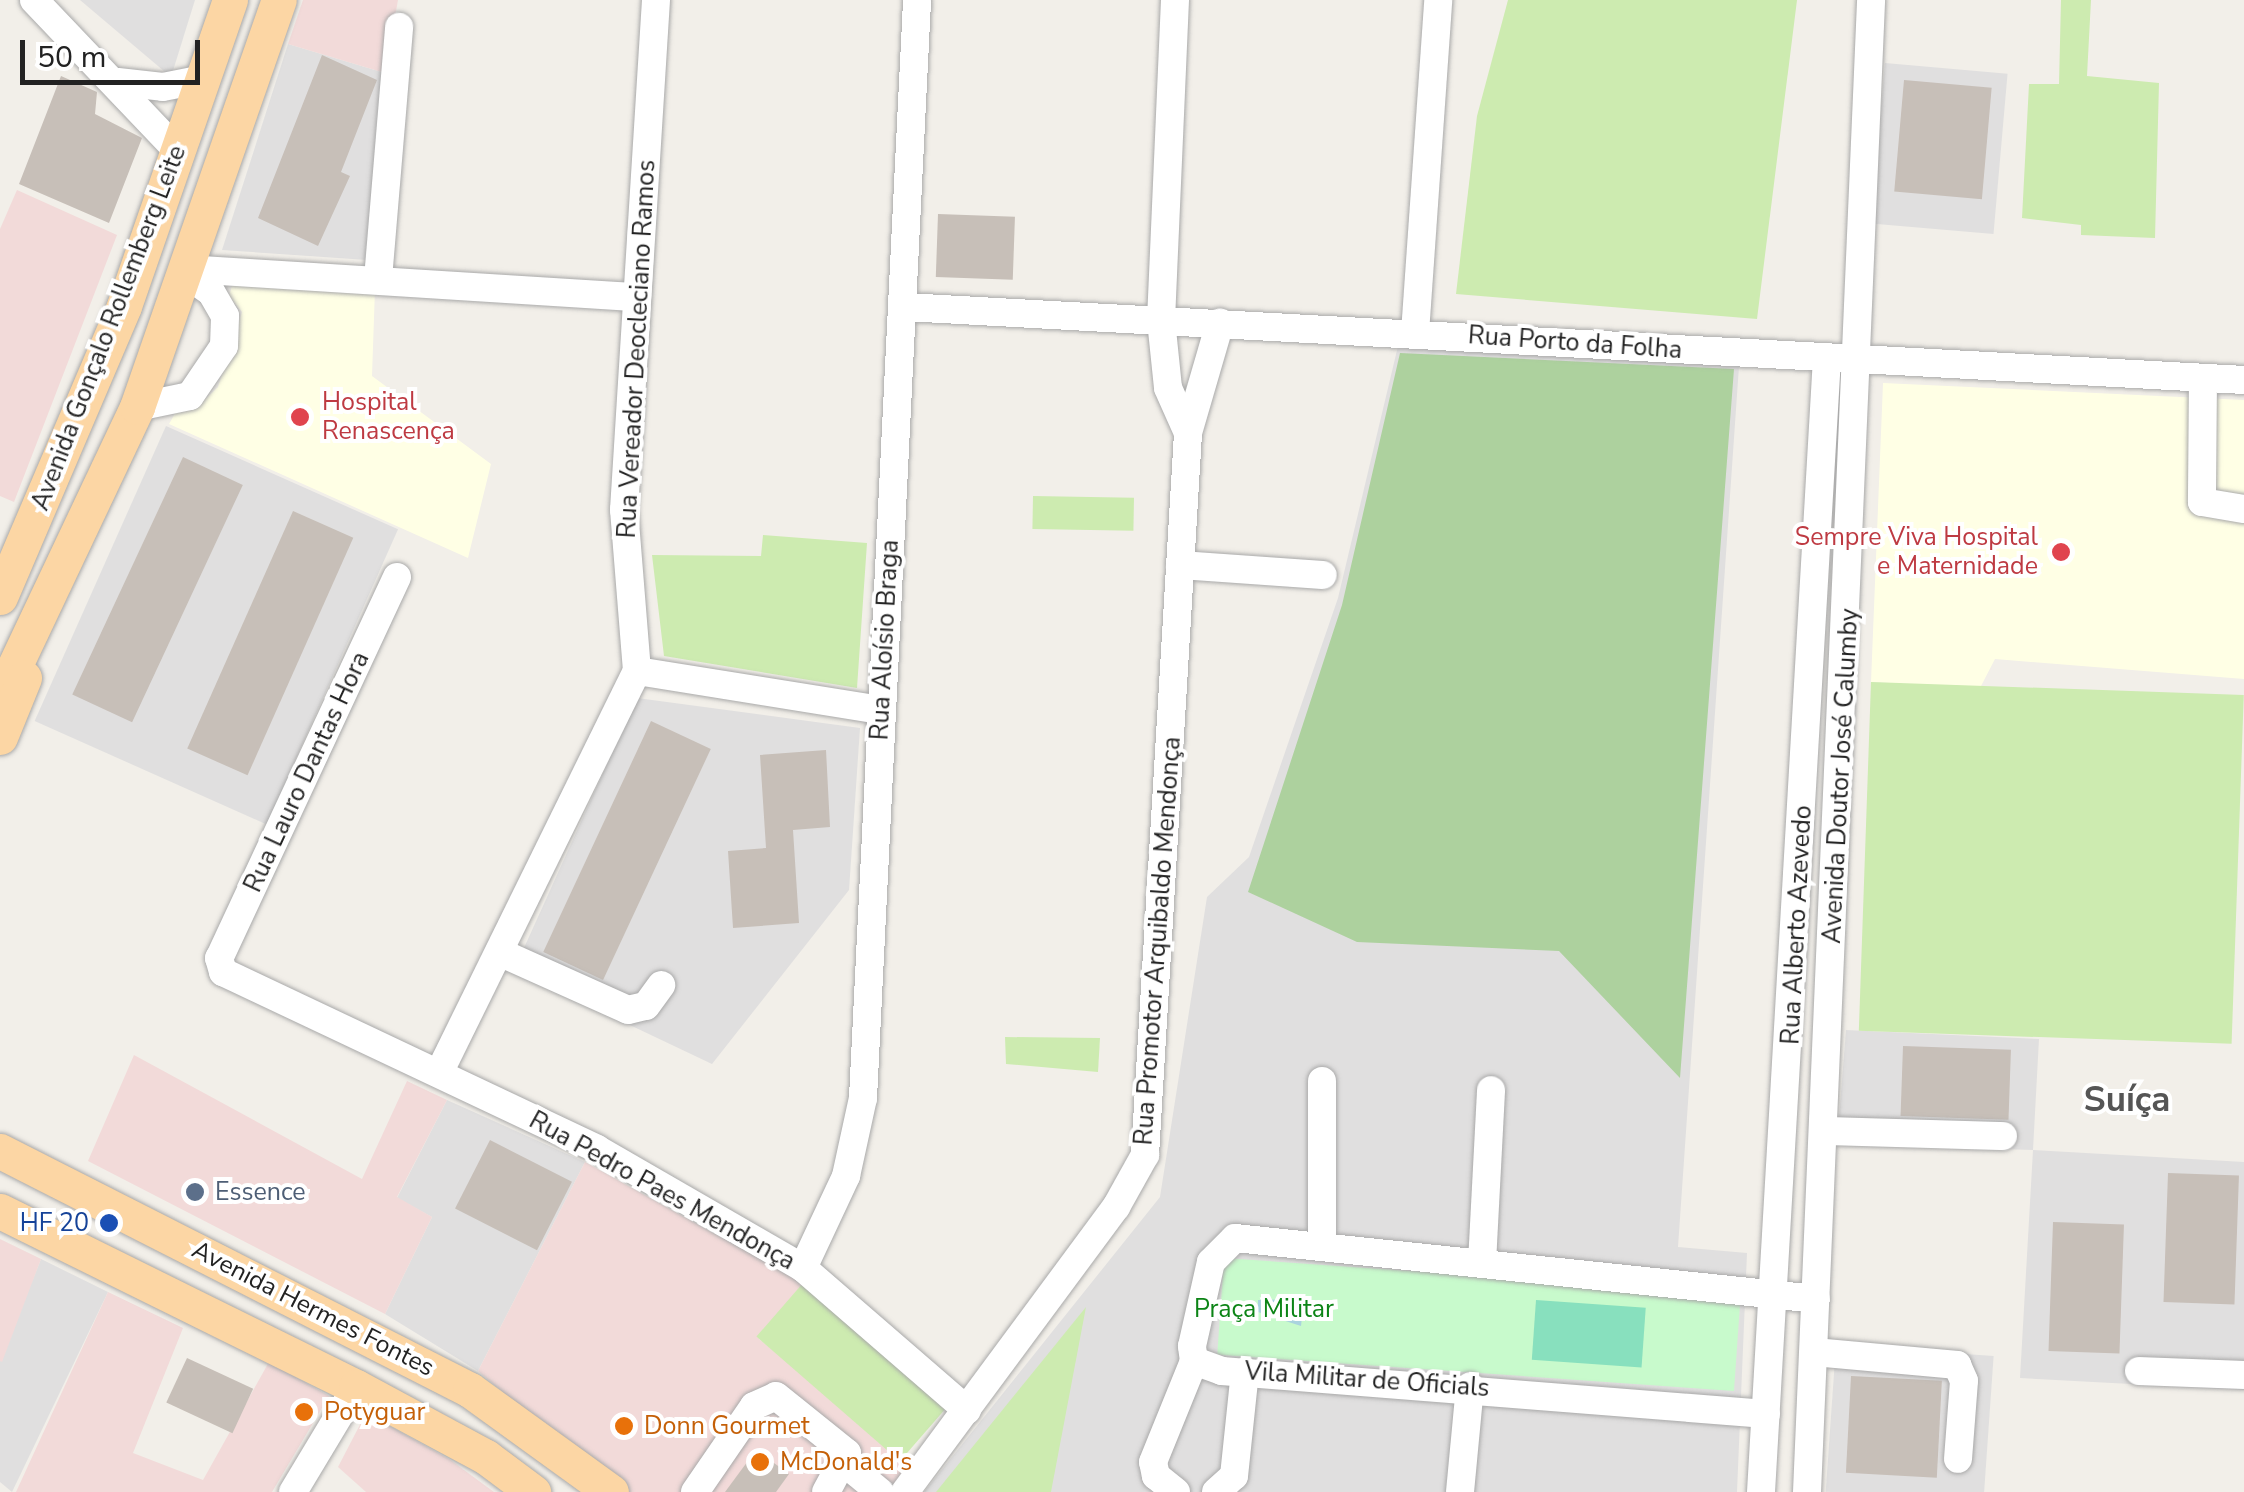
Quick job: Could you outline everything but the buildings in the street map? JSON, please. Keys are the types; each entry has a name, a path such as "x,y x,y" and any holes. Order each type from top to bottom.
{"main road":[{"name":"Avenida Gonçalo Rollemberg Leite","path":"0,597 124,306 230,0"},
{"name":"Avenida Gonçalo Rollemberg Leite","path":"0,697 37,629 137,408 278,0"},
{"path":"0,737 37,629"},
{"name":"Avenida Hermes Fontes","path":"0,1151 470,1390 611,1492"},
{"name":"Avenida Hermes Fontes","path":"0,1211 356,1386 486,1457 534,1492"}],"street":[{"path":"34,0 118,82 178,151"},
{"name":"Rua Vereador Deocleciano Ramos","path":"637,671 624,510 656,0"},
{"name":"Rua Aloísio Braga","path":"803,1268 846,1176 863,1098 880,710 905,306 917,0"},
{"name":"Rua Promotor Arquibaldo Mendonça","path":"1175,0 1161,320 1168,388 1188,432"},
{"path":"1415,332 1438,0"},
{"name":"Avenida Doutor José Calumby","path":"1807,1492 1841,785 1871,0"},
{"path":"378,278 399,26"},
{"path":"118,82 163,86 204,79"},
{"path":"186,272 378,278 635,297"},
{"path":"137,408 190,396 224,346 225,316 211,292 186,272"},
{"name":"Rua Porto da Folha","path":"905,306 2244,380"},
{"name":"Rua Promotor Arquibaldo Mendonça","path":"904,1492 1134,1181 1144,1155 1188,432 1220,323"},
{"name":"Rua Alberto Azevedo","path":"1761,1492 1806,783 1827,358"},
{"path":"2203,378 2202,502 2244,509"},
{"path":"1825,424 1856,427"},
{"path":"1180,565 1323,575"},
{"name":"Rua Lauro Dantas Hora","path":"219,967 397,578"},
{"path":"439,1072 637,671 880,710"},
{"path":"1806,783 1841,785"},
{"path":"498,952 628,1010 646,1006 662,985"},
{"name":"Rua Pedro Paes Mendonça","path":"219,967 597,1149 803,1268 967,1410"},
{"path":"1322,1081 1322,1246"},
{"path":"1482,1263 1491,1090"},
{"path":"1824,1131 2003,1136"},
{"path":"1176,1492 1156,1476 1153,1462 1194,1361 1211,1262 1224,1242 1322,1246 1816,1299"},
{"path":"1814,1352 1957,1365 1964,1381 1958,1459"},
{"name":"Vila Militar de Oficials","path":"1194,1361 1245,1372 1470,1386 1766,1414"},
{"path":"1216,1492 1234,1476 1245,1372"},
{"path":"2139,1372 2232,1376"},
{"path":"293,1492 356,1386"},
{"path":"1460,1492 1470,1386"},
{"path":"694,1492 754,1406 776,1396 840,1443 846,1464 880,1492"},
{"path":"826,1492 846,1464"}],"shaded area":[{"path":"80,0 195,0 171,77"},
{"path":"303,0 398,0 385,73 288,44"},
{"path":"288,44 385,73 367,260 222,250"},
{"path":"1885,63 2008,74 1993,234 1871,223"},
{"path":"17,190 117,235 14,502 0,496 0,229"},
{"name":"Hospital Renascença","path":"234,279 375,289 372,376 491,464 468,558 169,424 177,410 194,410 218,387 242,312 229,296"},
{"path":"1398,346 1739,366 1678,1247 1747,1253 1737,1492 924,1492 1160,1197 1207,897 1249,857 1338,598"},
{"name":"Sempre Viva Hospital e Maternidade","path":"1883,383 2244,400 2244,679 1995,659 1980,688 1871,682"},
{"path":"166,426 398,529 267,824 35,721"},
{"path":"637,698 860,728 849,890 712,1064 514,970"},
{"path":"1846,1030 2039,1039 2033,1150 1837,1144"},
{"path":"134,1055 362,1179 407,1081 447,1100 397,1197 432,1217 385,1314 88,1161"},
{"path":"447,1100 585,1162 478,1371 385,1314 432,1217 397,1198"},
{"path":"2033,1150 2244,1162 2244,1390 2020,1378"},
{"path":"585,1162 803,1283 759,1339 910,1462 888,1492 620,1492 478,1371"},
{"path":"0,1239 41,1259 2,1362 0,1361"},
{"path":"41,1259 108,1292 12,1492 0,1482 0,1361"},
{"path":"108,1292 183,1328 133,1453 203,1480 269,1362 329,1396 272,1492 16,1492"},
{"path":"1836,1345 1994,1356 1984,1492 1826,1492"},
{"path":"366,1413 449,1459 494,1492 366,1492 338,1467"}],"green space":[{"path":"1508,0 1797,0 1757,319 1456,294 1477,116"},
{"path":"2061,0 2091,0 2087,76 2159,83 2155,238 2081,235 2081,225 2022,218 2029,84 2059,84"},
{"path":"1400,353 1734,369 1680,1078 1559,951 1357,942 1248,892 1342,605"},
{"path":"1033,496 1134,498 1133,531 1032,529"},
{"path":"763,535 867,543 857,688 664,656 652,555 761,556"},
{"path":"1871,682 2244,695 2232,1044 1859,1031"},
{"path":"1005,1037 1100,1038 1098,1072 1006,1064"},
{"name":"Praça Militar","path":"1224,1258 1741,1294 1734,1391 1217,1355"},
{"path":"803,1283 946,1408 900,1461 756,1337"},
{"path":"1536,1300 1646,1308 1642,1368 1532,1360"},
{"path":"1086,1307 1051,1492 936,1492"}],"water":[{"path":"1304,1299 1301,1326 1258,1312 1258,1300"}],"place":[{"name":"Hospital Renascença","path":"300,417"},
{"name":"Sempre Viva Hospital e Maternidade","path":"2061,552"},
{"name":"Essence","path":"195,1192"},
{"name":"HF 20","path":"109,1223"},
{"name":"Potyguar","path":"304,1412"},
{"name":"Donn Gourmet","path":"624,1426"},
{"name":"McDonald's","path":"760,1462"}],"district":[{"name":"Suíça","path":"2127,1100"}]}
